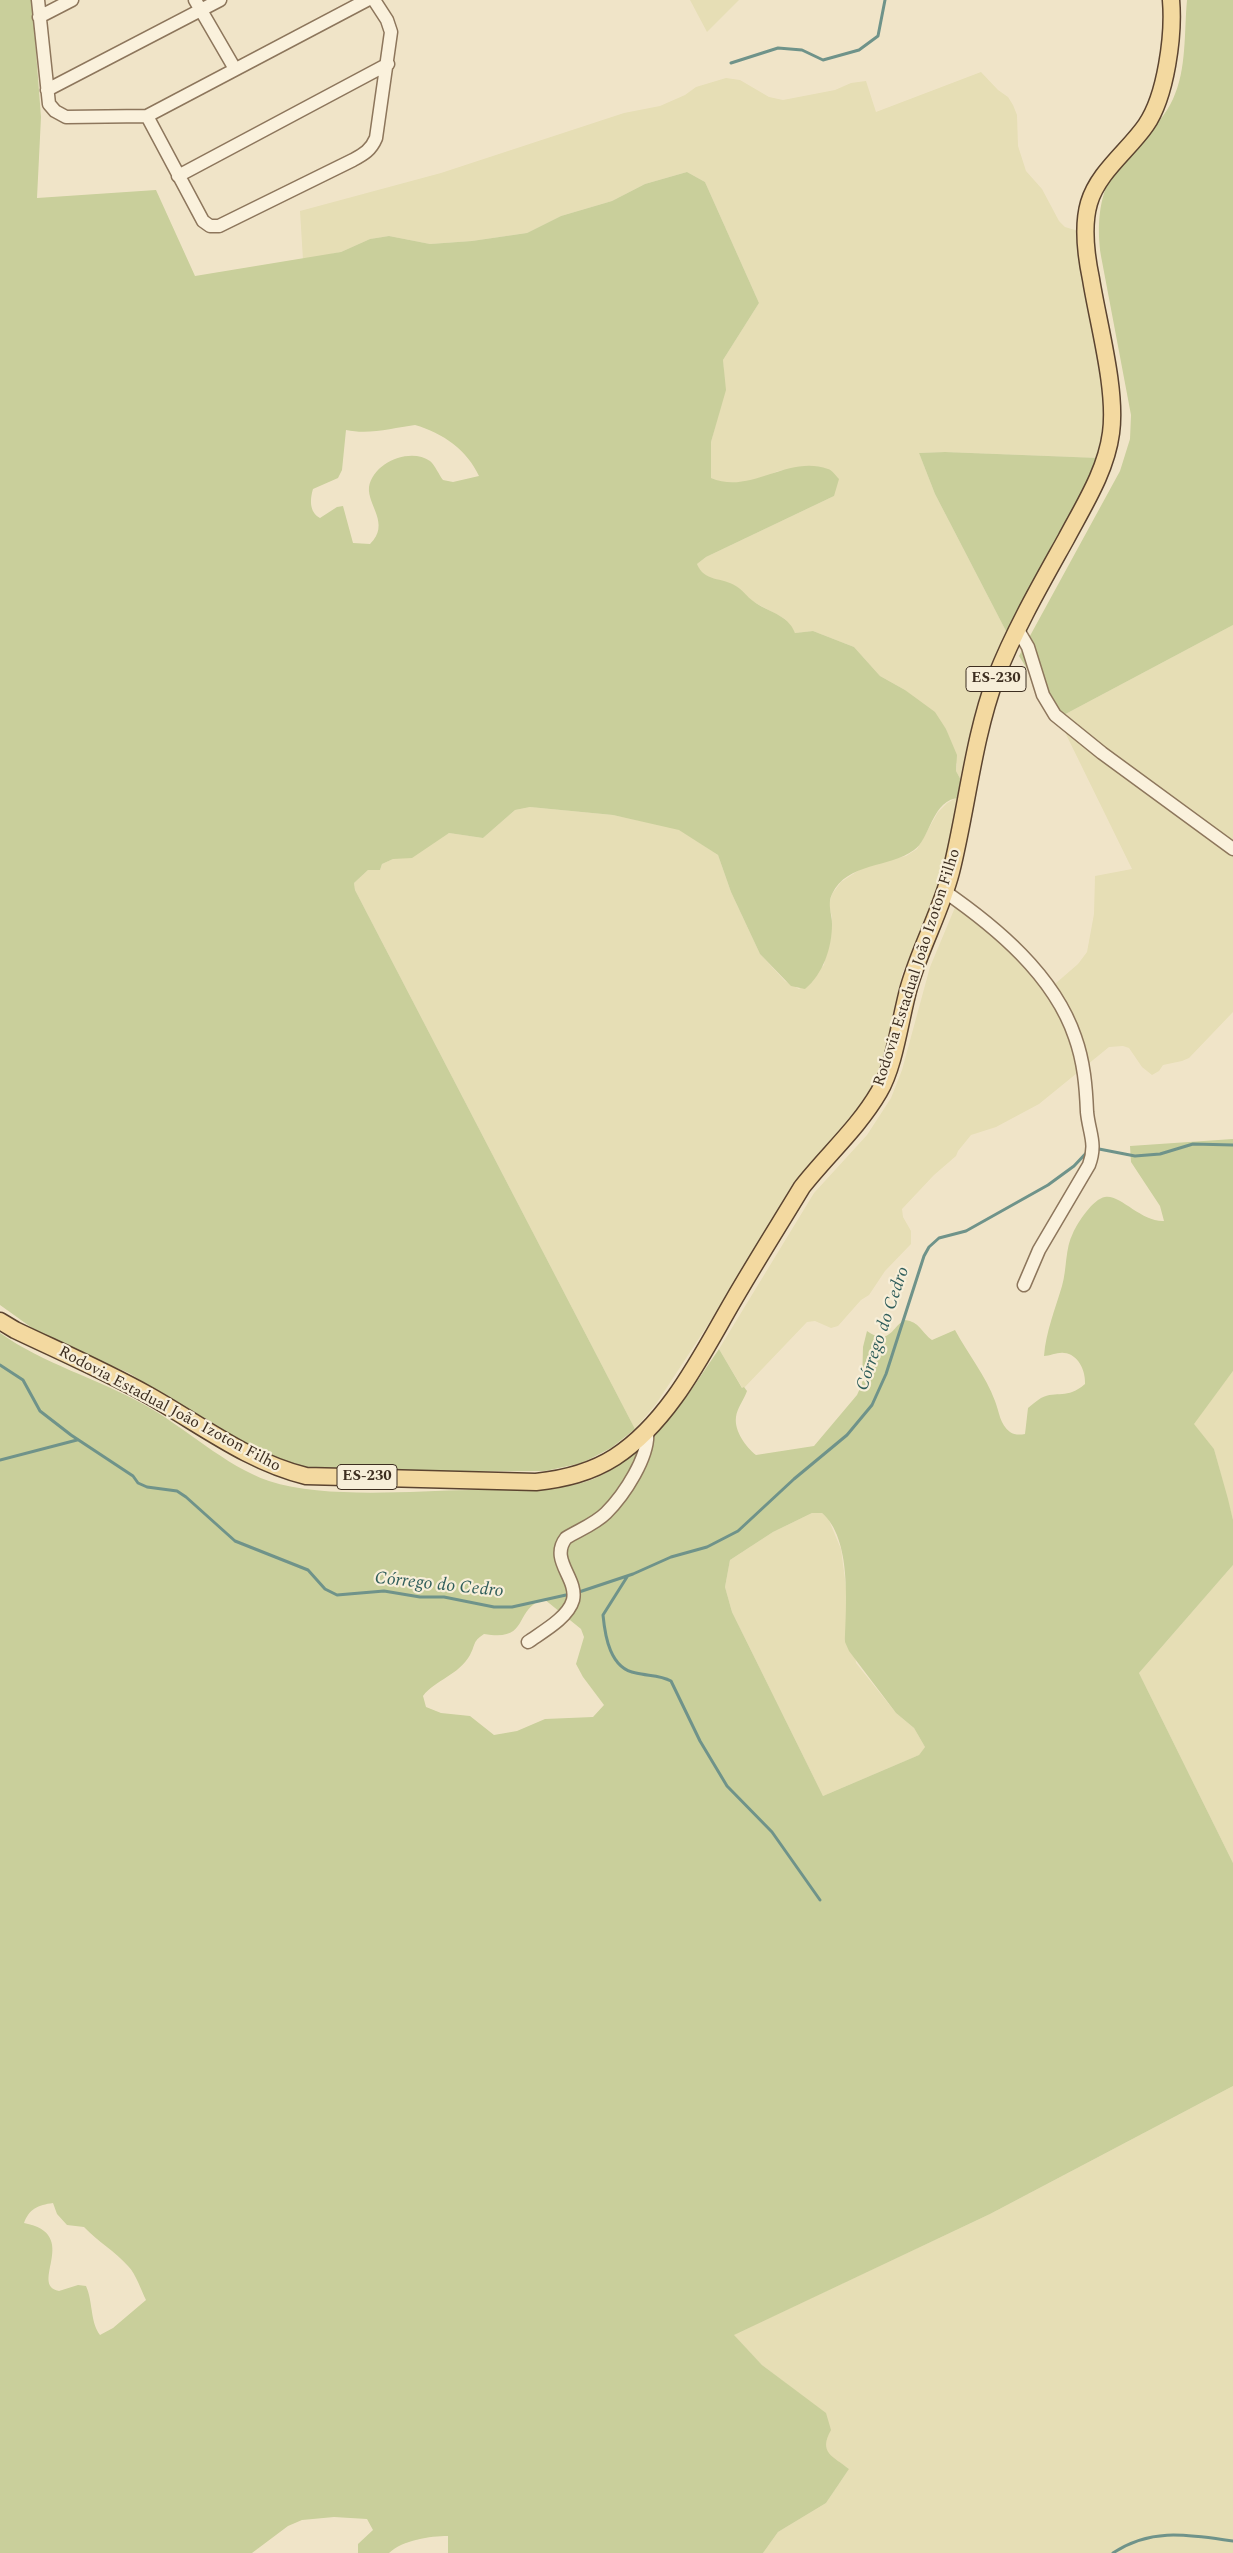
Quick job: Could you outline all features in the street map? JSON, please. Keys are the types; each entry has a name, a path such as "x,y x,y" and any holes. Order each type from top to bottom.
{"main road":[{"name":"Rodovia Estadual João Izoton Filho","path":"0,1321 136,1388 251,1456 284,1470 306,1476 536,1482 562,1479 588,1472 615,1457 647,1431 671,1401 706,1347 802,1187 819,1164 856,1125 881,1090 892,1061 899,1023 914,969 950,876 986,712 996,677 1018,630 1089,496 1108,448 1113,411 1086,252 1090,201 1101,180 1147,124 1160,98 1166,73 1171,0"}],"street":[{"path":"38,0 49,104 55,111 66,116 147,116 366,0"},
{"path":"39,17 72,0"},
{"path":"47,90 198,5 220,0"},
{"path":"147,116 203,221 210,226 219,226 353,160 366,153 376,138 388,64 391,32 387,20 374,0"},
{"path":"198,5 235,69"},
{"path":"178,176 388,64"},
{"path":"1018,630 1028,647 1043,695 1055,716 1102,753 1233,849"},
{"path":"944,891 1000,932 1032,967 1067,1017 1076,1038 1085,1075 1088,1121 1094,1143 1093,1155 1039,1250 1024,1285"},
{"path":"528,1642 554,1623 572,1601 573,1591 560,1552 562,1544 566,1538 606,1512 642,1462 647,1448 647,1431"}],"shaded area":[{"path":"690,0 739,0 707,32"},
{"path":"981,72 998,90 1008,97 1013,105 1017,115 1018,146 1026,171 1042,189 1059,221 1065,227 1078,231 1107,423 1099,458 945,452 919,453 935,494 1007,633 993,660 963,784 956,771 957,764 946,729 905,690 880,676 854,647 813,631 795,633 785,619 752,601 736,586 708,577 700,572 697,564 706,557 834,496 812,467 778,471 763,478 737,483 721,482 711,478 711,442 725,390 723,360 759,303 705,182 687,172 645,184 612,201 561,216 527,233 472,241 430,244 389,236 370,239 341,252 303,260 300,211 441,173 624,113 660,106 685,95 696,87 726,78 740,80 769,97 783,100 835,90 851,83 866,81 876,112"},
{"path":"1233,625 1233,1012 1189,1058 1163,1065 1159,1071 1152,1075 1142,1067 1129,1048 1123,1046 1109,1047 1039,1104 996,1127 971,1135 956,1156 934,1175 902,1209 903,1217 911,1231 911,1244 885,1271 869,1295 861,1300 838,1326 831,1328 815,1321 807,1322 743,1389 719,1349 814,1193 867,1135 891,1098 902,1070 930,967 956,905 1002,943 1048,990 1078,964 1087,952 1094,914 1095,876 1132,869 1058,718"},
{"path":"960,798 934,906 902,974 884,1059 876,1083 860,1112 736,1282 656,1404 635,1429 355,890 354,883 368,870 380,870 382,864 449,833 483,838 515,810 530,807 613,815 679,829 718,855 731,892 760,954 785,981 799,989 824,965 832,917 829,905 832,894 841,882 865,866 906,856 917,849 938,812 947,803"},
{"path":"1233,1371 1233,1520 1214,1449 1193,1424"},
{"path":"812,1513 822,1513 828,1518 841,1549 856,1663 896,1713 914,1728 925,1747 919,1755 823,1796 732,1612 725,1587 730,1560 773,1532"},
{"path":"1233,1565 1233,1863 1139,1673"},
{"path":"1233,2086 1233,2553 763,2553 778,2532 826,2503 849,2469 830,2456 826,2450 825,2440 802,2396 762,2365 733,2335 990,2214"}],"green space":[{"path":"0,0 32,0 41,117 37,198 156,190 195,276 341,252 370,239 389,236 430,244 472,241 527,233 561,216 612,201 645,184 687,172 705,182 759,303 723,360 726,390 711,442 711,478 726,482 741,482 798,466 813,466 829,470 839,479 834,496 706,557 697,564 704,574 731,583 759,605 782,617 795,633 813,631 854,647 880,676 905,690 935,712 946,729 957,755 956,771 963,784 960,798 951,800 943,805 932,820 924,838 914,850 904,856 858,871 848,876 839,884 832,894 830,902 832,933 828,951 817,976 805,989 791,986 760,954 731,892 718,855 679,830 613,815 530,807 515,810 483,838 449,833 412,858 393,859 382,864 380,870 368,870 354,883 355,890 635,1429 611,1448 582,1463 545,1471 315,1472 262,1456 129,1373 49,1340 0,1305","holes":["415,425 444,438 461,451 468,458 479,476 453,482 443,480 434,465 422,457 403,456 385,464 372,478 369,487 369,494 378,522 376,537 370,544 353,543 343,506 337,507 320,518 316,515 312,509 311,501 313,489 338,478 342,470 346,430 363,432"]},
{"path":"1187,0 1233,0 1233,625 1058,718 1019,656 1120,471 1130,439 1131,415 1101,256 1099,235 1100,213 1104,193 1113,174 1153,129 1173,99 1183,63"},
{"path":"945,452 1099,458 1007,633 935,494 919,453"},
{"path":"1233,1139 1233,1371 1194,1424 1214,1449 1228,1499 1233,1520 1233,1565 1139,1673 1233,1863 1233,2086 990,2214 734,2335 762,2365 826,2413 831,2430 827,2438 827,2449 833,2457 849,2469 826,2503 778,2532 763,2553 448,2553 448,2536 425,2538 409,2542 389,2553 358,2553 358,2544 373,2530 367,2519 334,2517 302,2520 288,2526 252,2553 0,2553 0,1333 34,1354 143,1404 221,1456 253,1474 291,1487 315,1490 368,1493 536,1489 570,1486 586,1482 620,1464 654,1436 681,1404 719,1349 742,1388 744,1387 747,1391 738,1410 736,1422 739,1433 752,1452 756,1455 814,1446 857,1395 862,1384 863,1347 867,1331 881,1337 886,1336 905,1320 917,1325 932,1340 955,1330 987,1383 1004,1426 1017,1435 1025,1434 1028,1408 1034,1403 1047,1396 1073,1392 1085,1384 1080,1364 1073,1356 1062,1353 1044,1356 1049,1329 1064,1279 1070,1239 1082,1217 1100,1199 1111,1197 1147,1217 1164,1221 1160,1206 1131,1162 1130,1146","holes":["812,1513 822,1513 832,1524 843,1555 846,1592 845,1642 849,1651 896,1713 914,1728 925,1747 919,1755 823,1796 732,1612 725,1587 730,1560 773,1532","544,1599 581,1629 584,1637 576,1664 583,1677 604,1705 593,1717 545,1719 517,1731 494,1735 470,1716 441,1713 426,1707 423,1696 428,1690 460,1668 470,1655 478,1639 484,1634 499,1635 509,1633 520,1624 534,1604","53,2203 57,2214 67,2225 84,2227 123,2261 131,2269 146,2300 113,2328 100,2335 93,2318 86,2286 78,2285 59,2291 51,2287 49,2279 52,2259 50,2237 41,2229 24,2223 31,2211"]}],"waterway":[{"path":"731,63 778,48 802,50 823,60 859,50 878,36 885,0"},
{"name":"Córrego do Cedro","path":"1099,1149 1135,1156 1160,1154 1193,1144 1233,1145"},
{"name":"Córrego do Cedro","path":"579,1592 633,1574 671,1557 707,1547 738,1531 794,1479 847,1435 872,1405 886,1374 924,1256 929,1247 939,1238 966,1231 1048,1185 1074,1166 1089,1150"},
{"name":"Córrego do Cedro","path":"0,1365 23,1380 40,1411 71,1435 133,1476 138,1483 147,1487 177,1491 235,1541 308,1570 325,1589 337,1595 384,1591 420,1597 444,1597 494,1607 512,1607 566,1595"},
{"name":"Córrego do Cedro","path":"0,1460 77,1440"},
{"path":"627,1577 603,1615 610,1650 620,1665 627,1670 671,1681 700,1741 727,1786 772,1832 820,1900"},
{"path":"1113,2553 1142,2539 1157,2536 1186,2535 1233,2541"}]}
